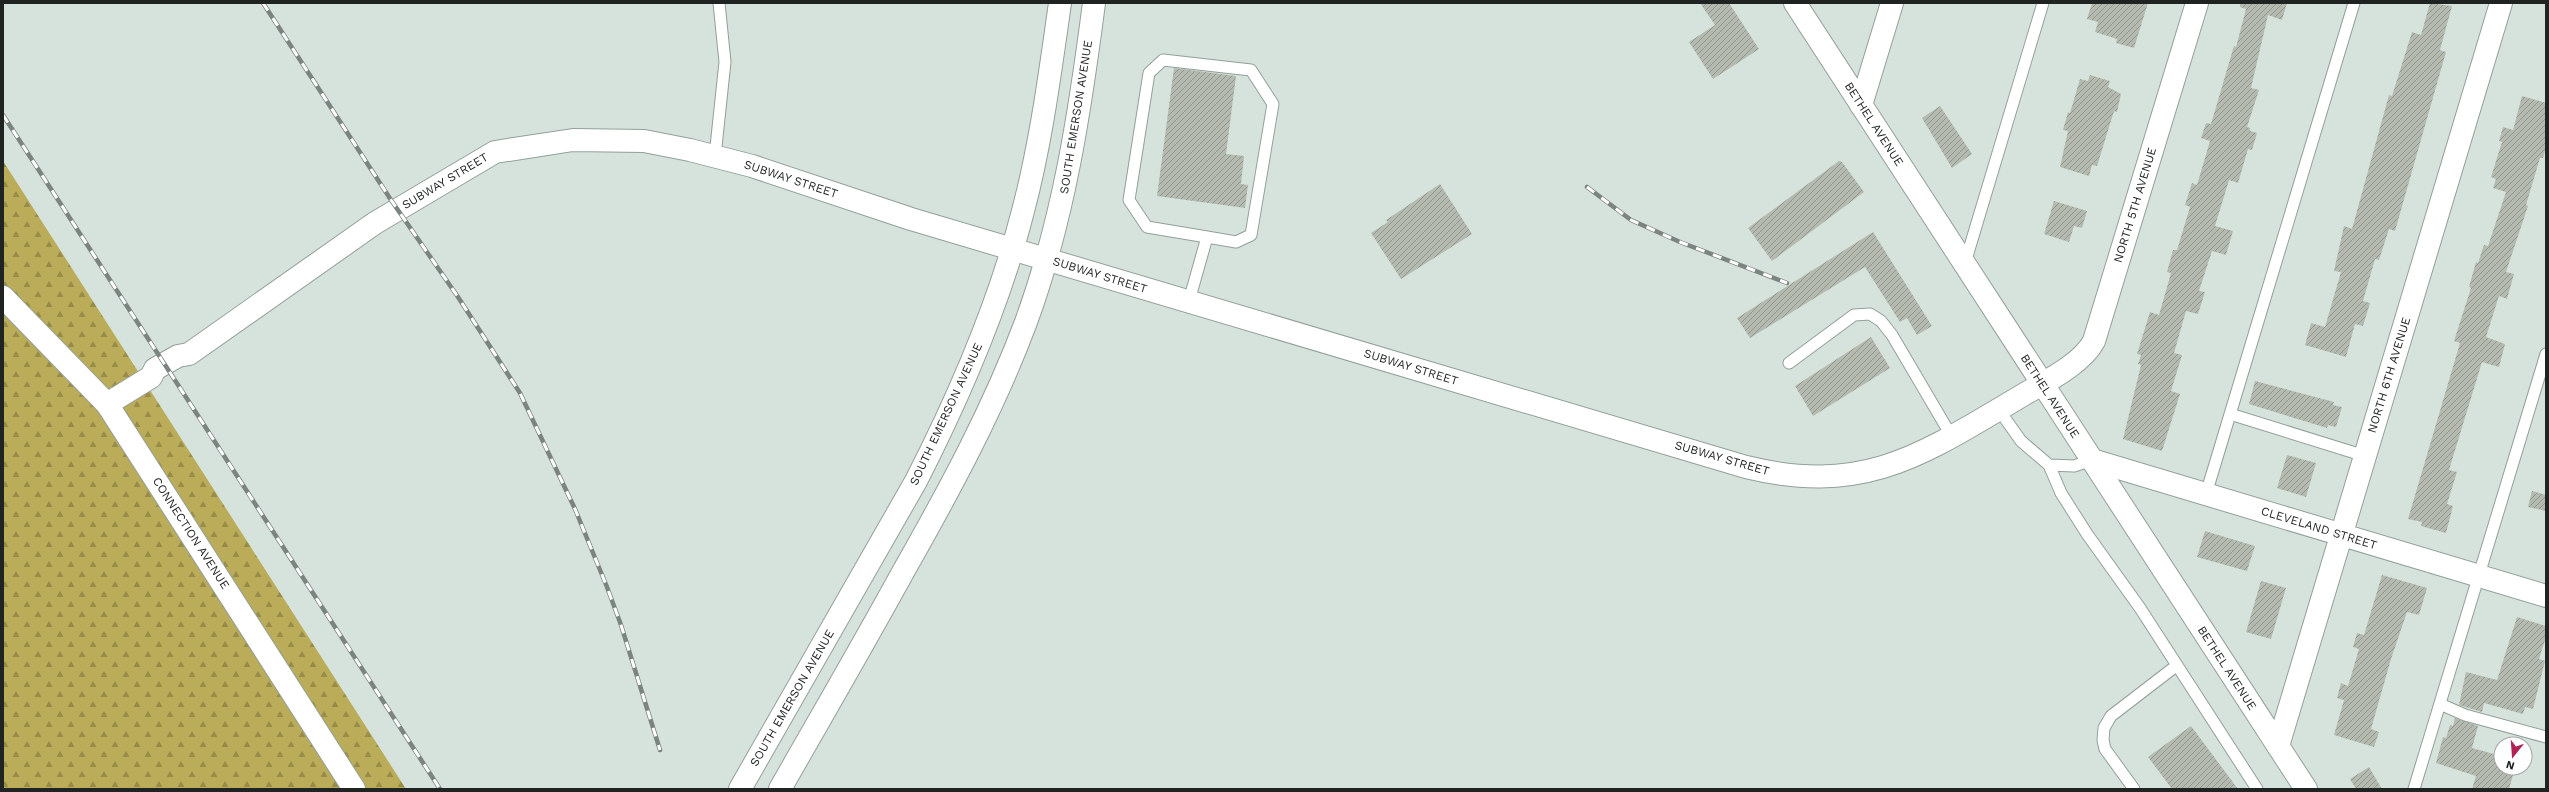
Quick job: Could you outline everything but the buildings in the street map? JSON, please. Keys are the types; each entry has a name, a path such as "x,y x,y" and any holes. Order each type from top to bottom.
{"street":[{"name":"SOUTH EMERSON AVENUE","path":"740,789 901,507 938,437 985,329 1012,249 1037,148 1047,97 1060,3"},
{"name":"SOUTH EMERSON AVENUE","path":"780,789 959,472 1009,365 1027,319 1061,208 1075,140 1094,3"},
{"name":"BETHEL AVENUE","path":"1796,3 2306,789"},
{"path":"1861,105 1892,3"},
{"name":"NORTH 5TH AVENUE","path":"2042,384 2082,358 2094,341 2196,3"},
{"name":"NORTH 6TH AVENUE","path":"2278,746 2501,3"},
{"name":"SUBWAY STREET","path":"107,404 151,376 161,378 184,365 189,354 376,223 495,152 538,143 608,139 644,141 715,156 1012,249 1738,464 1782,475 1823,477 1872,471 1914,457 1952,437 2042,384"},
{"name":"CONNECTION AVENUE","path":"3,297 107,404 354,789"},
{"name":"CLEVELAND STREET","path":"2092,460 2546,596"}],"lane":[{"path":"715,156 725,62 719,3"},
{"path":"1964,264 2043,3"},
{"path":"2206,494 2354,3"},
{"path":"1163,60 1251,70 1273,104 1251,235 1236,242 1207,237 1147,227 1129,200 1149,73 1163,60"},
{"path":"1189,301 1207,237"},
{"path":"1789,363 1854,315 1870,314 1881,321 1892,335 1952,437"},
{"path":"2414,789 2546,354"},
{"path":"1999,410 2021,441 2049,465 2061,493 2083,528 2140,608 2176,666 2257,789"},
{"path":"2230,414 2365,456"},
{"path":"2049,465 2074,466 2092,460"},
{"path":"2134,789 2105,749 2103,740 2104,728 2111,716 2176,666"},
{"path":"2440,704 2465,715 2546,737"}],"green space":[{"path":"3,161 406,789 3,789"}],"railway":[{"path":"263,3 391,200 458,297 520,393 575,509 607,587 621,625 660,750"},
{"path":"3,115 440,789"},
{"path":"1587,187 1631,220 1680,242 1787,283"}]}
